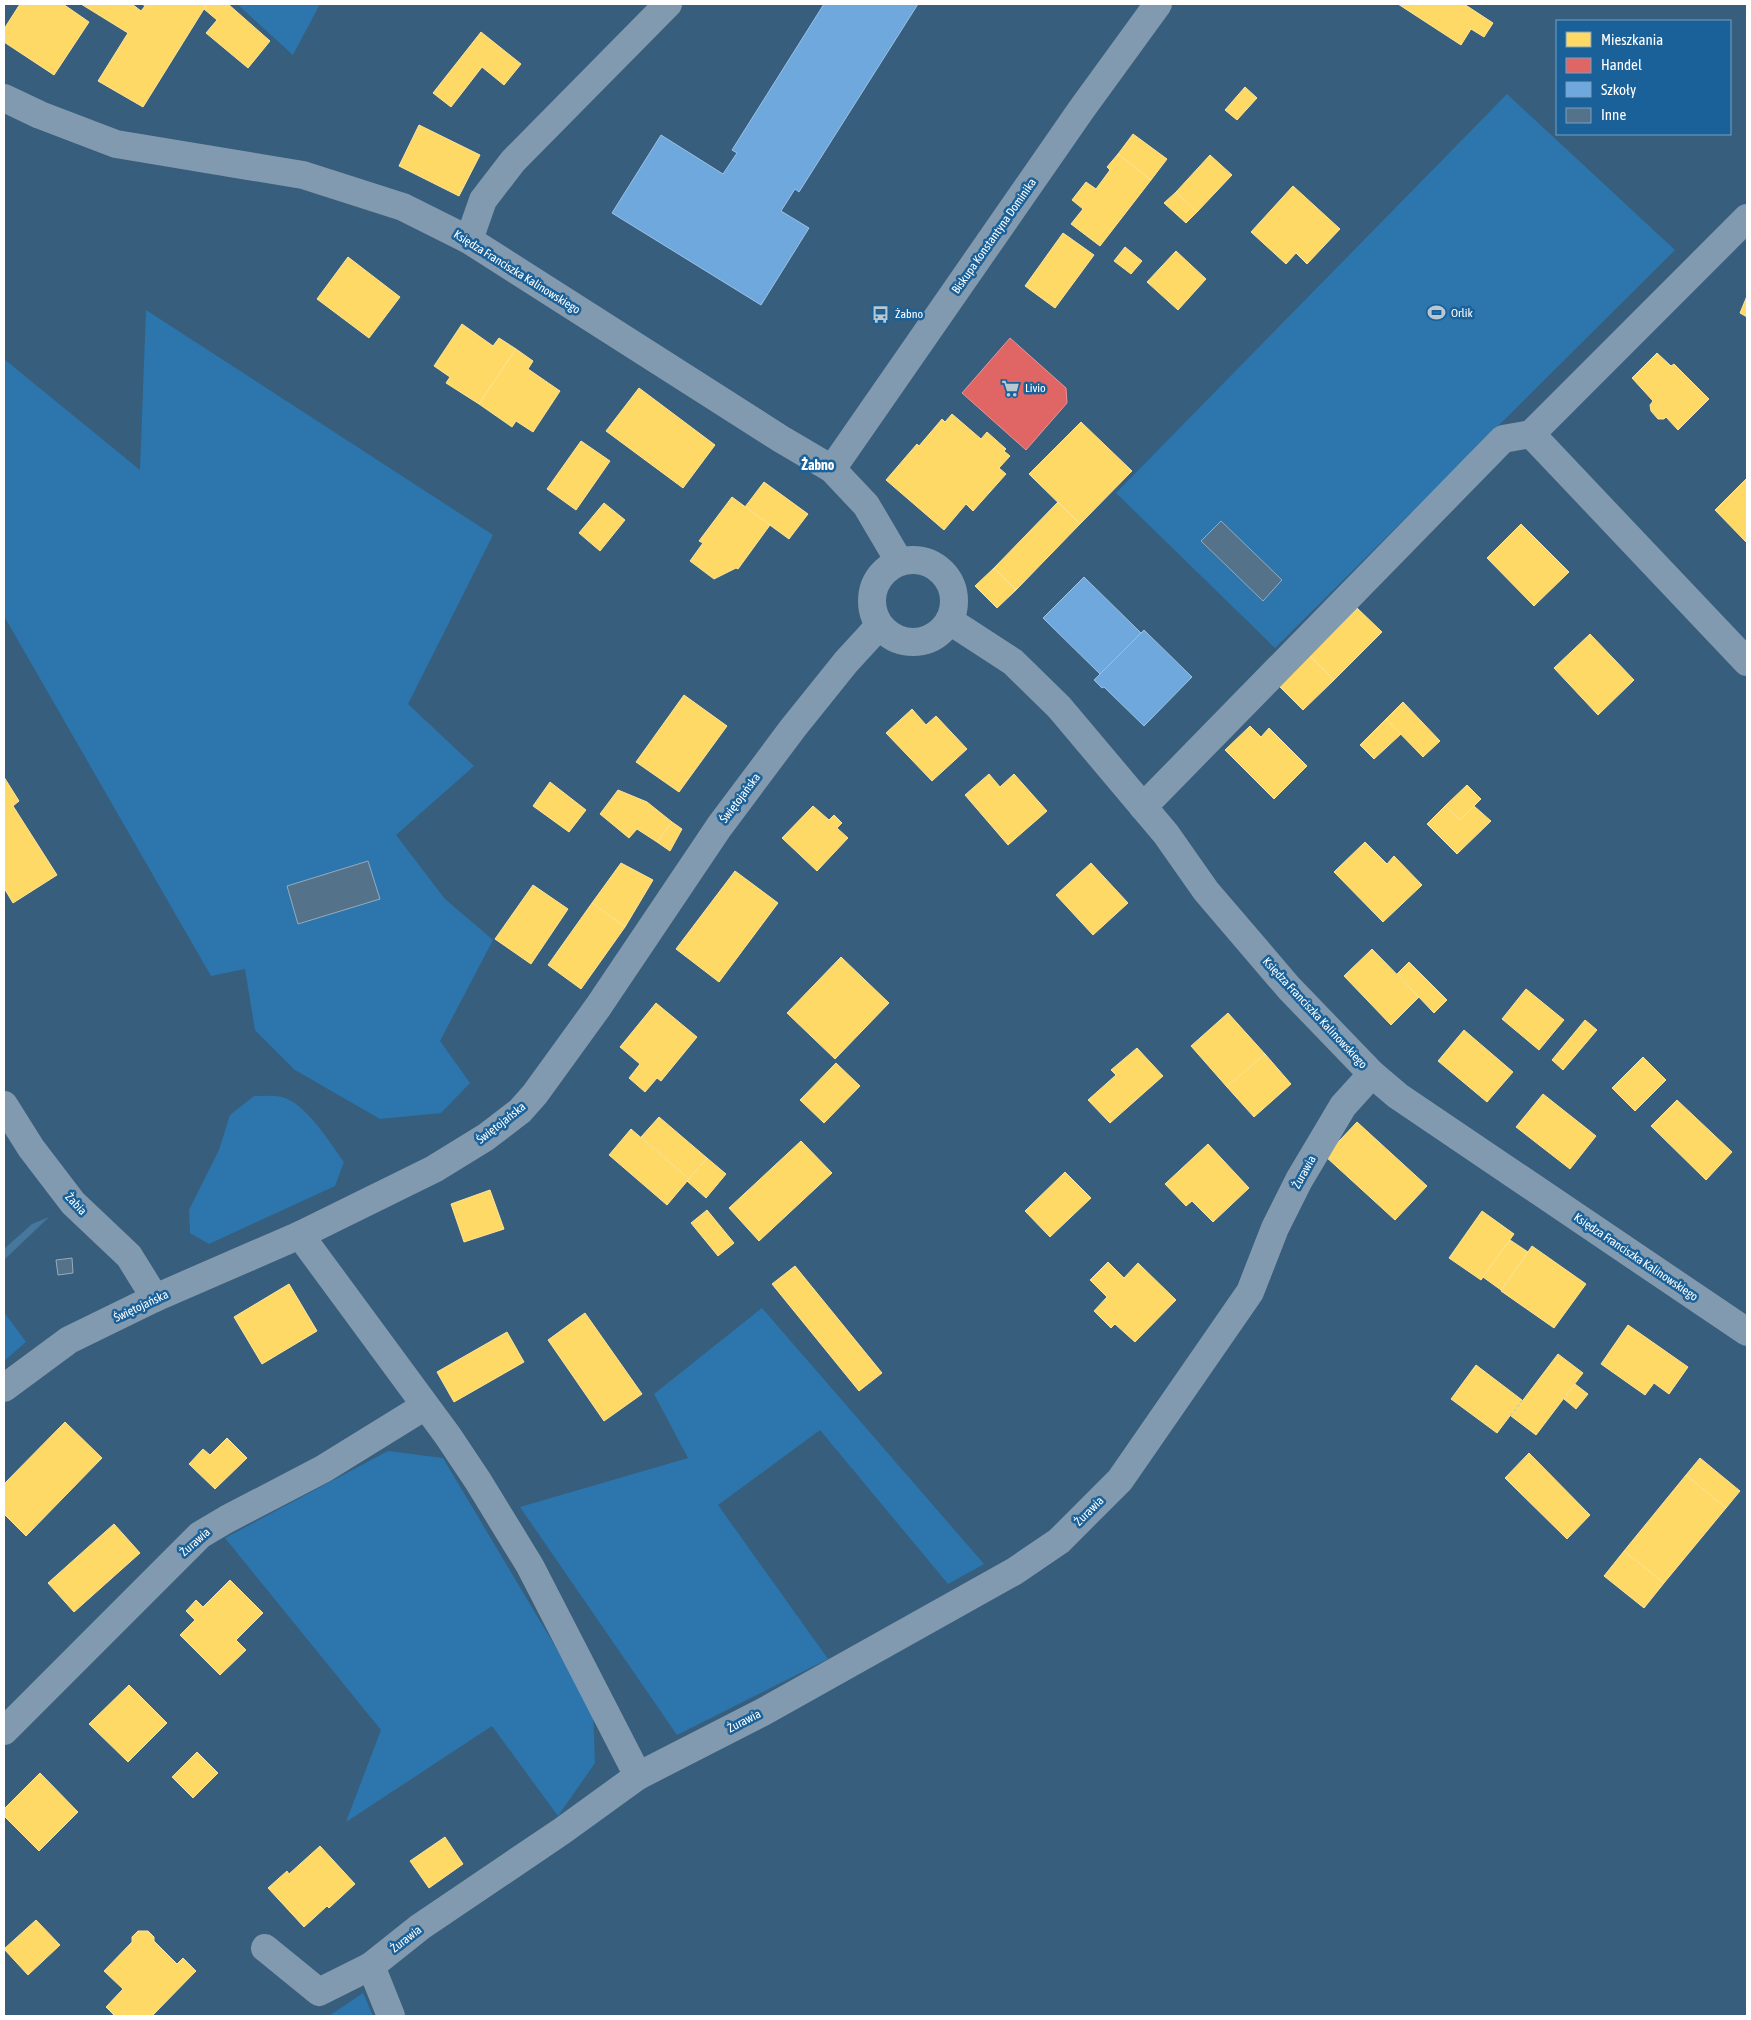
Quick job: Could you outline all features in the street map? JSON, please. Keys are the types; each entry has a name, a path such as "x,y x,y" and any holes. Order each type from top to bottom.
{"street":[{"path":"469,240 482,200 514,161 668,4"},
{"name":"Biskupa Konstantyna Dominika","path":"832,469 1081,110 1158,4"},
{"name":"Księdza Franciszka Kalinowskiego","path":"4,98 40,115 116,144 304,175 403,207 469,240 781,439 832,469 866,505 899,562"},
{"path":"1143,807 1503,439 1531,434 1747,218"},
{"path":"1531,434 1747,662"},
{"path":"924,560 945,574 955,596 950,621 936,636 916,643 895,640 879,626 871,608 872,589 882,572 899,562 924,560"},
{"name":"Księdza Franciszka Kalinowskiego","path":"950,621 1013,662 1059,707 1166,834 1206,891 1289,988 1372,1074 1398,1096 1747,1332"},
{"name":"Świętojańska","path":"4,1388 69,1340 155,1298 300,1235 434,1168 486,1137 520,1111 535,1094 598,1007 719,828 792,728 846,662 879,626"},
{"name":"Żurawia","path":"265,1948 319,1992 371,1966 420,1927 562,1831 638,1776 772,1707 1015,1571 1059,1541 1120,1480 1144,1448 1250,1292 1275,1228 1299,1180 1343,1106 1372,1074"},
{"name":"Żabia","path":"4,1105 30,1148 73,1203 129,1256 155,1298"},
{"path":"300,1235 478,1481 530,1566 638,1776"},
{"name":"Żurawia","path":"4,1731 200,1535 226,1519 323,1469 425,1406"},
{"path":"371,1966 391,2016"}],"shaded area":[{"path":"237,4 320,4 293,55"},
{"path":"1507,94 1675,250 1275,648 1116,493"},
{"path":"146,310 493,535 408,704 474,766 396,835 445,899 493,940 440,1041 470,1083 441,1113 380,1119 295,1070 255,1030 245,969 211,976 4,616 4,359 140,470"},
{"path":"254,1096 282,1097 300,1107 325,1135 344,1162 335,1186 209,1244 190,1233 189,1210 219,1150 230,1115"},
{"path":"49,1217 4,1260 4,1249 32,1224"},
{"path":"762,1308 984,1564 948,1584 820,1430 718,1505 828,1659 677,1735 520,1507 688,1458 654,1394"},
{"path":"4,1312 26,1342 4,1361"},
{"path":"388,1451 443,1458 593,1710 595,1763 558,1816 492,1726 346,1822 381,1730 225,1538"},
{"path":"363,1993 373,2016 329,2016"}],"building: Mieszkania":[{"path":"20,4 63,4 89,22 54,75 4,42 4,29"},
{"path":"81,4 132,4 141,11 145,6 142,4 207,4 143,107 98,81 128,33"},
{"path":"207,4 228,4 270,41 248,68 206,33 217,20 204,9"},
{"path":"1398,4 1464,4 1493,23 1484,37 1471,29 1461,45"},
{"path":"481,32 521,64 504,85 482,67 451,107 433,93"},
{"path":"1245,87 1257,98 1237,120 1225,110"},
{"path":"419,125 480,155 459,196 399,166"},
{"path":"1133,134 1167,159 1151,180 1118,154"},
{"path":"1118,154 1151,180 1100,246 1071,224 1083,209 1072,200 1086,182 1096,189 1110,170 1107,167"},
{"path":"1210,155 1232,175 1197,212 1176,192"},
{"path":"1293,186 1340,229 1307,264 1296,253 1286,264 1251,232"},
{"path":"1176,192 1197,212 1186,223 1164,203"},
{"path":"1063,233 1094,255 1055,308 1025,286"},
{"path":"1125,247 1142,261 1131,274 1114,261"},
{"path":"1176,251 1206,279 1178,310 1147,282"},
{"path":"348,257 400,297 369,338 317,299"},
{"path":"1747,296 1747,317 1740,313"},
{"path":"462,324 493,346 499,338 516,349 479,404 446,383 450,377 434,366"},
{"path":"516,349 533,361 528,369 560,391 533,432 516,421 512,427 479,404"},
{"path":"1657,353 1671,366 1674,364 1709,399 1678,430 1666,417 1658,419 1651,411 1650,405 1653,401 1632,378"},
{"path":"639,388 715,445 683,488 606,431"},
{"path":"952,414 981,439 987,432 1006,449 1004,451 1010,456 999,468 1006,474 973,511 966,504 944,530 886,480 917,444 919,446 942,419 945,422"},
{"path":"1081,422 1132,471 1080,524 1029,474"},
{"path":"581,441 610,461 576,510 547,489"},
{"path":"1747,478 1747,543 1715,510"},
{"path":"764,482 808,514 789,539 745,507"},
{"path":"732,497 770,525 738,569 736,568 714,579 690,561 703,543 699,541"},
{"path":"1058,502 1080,524 1016,590 994,568"},
{"path":"604,503 625,520 600,551 579,533"},
{"path":"1521,524 1569,572 1534,606 1487,558"},
{"path":"994,568 1016,590 997,608 975,586"},
{"path":"1356,607 1382,632 1334,680 1308,654"},
{"path":"1590,634 1634,680 1598,715 1554,668"},
{"path":"1308,654 1334,680 1303,710 1278,685"},
{"path":"684,695 727,726 679,792 636,762"},
{"path":"1403,702 1440,741 1423,757 1386,719"},
{"path":"912,709 926,725 936,716 967,749 932,781 886,733"},
{"path":"1386,719 1401,734 1374,759 1360,745"},
{"path":"1250,726 1261,737 1269,728 1307,766 1274,799 1225,750"},
{"path":"989,774 1000,787 1014,774 1047,811 1008,845 965,795"},
{"path":"4,777 19,801 13,806 57,875 13,903 4,888"},
{"path":"550,782 586,810 569,832 533,806"},
{"path":"1467,785 1481,799 1460,820 1445,806"},
{"path":"618,790 647,802 672,822 657,842 637,829 629,838 600,814"},
{"path":"813,806 829,820 834,815 842,823 837,828 848,838 817,871 782,838"},
{"path":"1445,806 1460,820 1474,806 1491,821 1457,854 1427,824"},
{"path":"672,822 682,829 670,851 657,842"},
{"path":"1365,842 1387,864 1394,856 1422,885 1383,922 1334,872"},
{"path":"621,863 653,880 625,927 592,903"},
{"path":"1091,863 1128,903 1093,935 1056,895"},
{"path":"735,871 778,903 719,982 676,949"},
{"path":"533,885 568,909 531,964 495,939"},
{"path":"592,903 625,927 581,989 548,965"},
{"path":"1372,949 1419,997 1391,1025 1344,976"},
{"path":"841,957 889,1003 835,1059 787,1013"},
{"path":"1409,962 1447,1000 1434,1013 1397,974"},
{"path":"1526,989 1564,1020 1539,1050 1502,1019"},
{"path":"656,1003 697,1037 661,1081 657,1078 645,1092 629,1078 640,1064 620,1047"},
{"path":"1228,1013 1265,1054 1227,1087 1191,1046"},
{"path":"1585,1020 1597,1030 1563,1070 1552,1060"},
{"path":"1464,1030 1513,1072 1487,1102 1438,1061"},
{"path":"1137,1048 1163,1076 1110,1123 1088,1100 1116,1075 1111,1070"},
{"path":"1265,1054 1291,1084 1254,1117 1227,1087"},
{"path":"1643,1057 1666,1080 1635,1111 1612,1088"},
{"path":"836,1063 860,1086 824,1123 800,1100"},
{"path":"1543,1094 1596,1136 1570,1169 1516,1127"},
{"path":"1677,1100 1732,1152 1706,1180 1651,1126"},
{"path":"659,1117 707,1158 689,1179 641,1137"},
{"path":"1357,1122 1427,1186 1395,1220 1325,1156"},
{"path":"631,1129 689,1179 667,1205 609,1155"},
{"path":"801,1141 832,1173 759,1241 729,1208"},
{"path":"1208,1144 1249,1188 1213,1222 1192,1201 1186,1206 1165,1184"},
{"path":"707,1158 726,1174 706,1198 687,1181"},
{"path":"1065,1172 1091,1198 1050,1237 1025,1211"},
{"path":"490,1190 504,1229 464,1242 451,1204"},
{"path":"707,1210 734,1243 718,1256 691,1223"},
{"path":"1482,1211 1514,1234 1481,1280 1449,1258"},
{"path":"1510,1240 1528,1252 1501,1290 1483,1277"},
{"path":"1532,1246 1586,1284 1554,1328 1501,1291"},
{"path":"1108,1262 1124,1278 1138,1263 1176,1300 1135,1342 1115,1324 1111,1328 1094,1311 1107,1297 1090,1280"},
{"path":"795,1266 882,1373 859,1391 772,1284"},
{"path":"289,1284 317,1331 262,1364 234,1317"},
{"path":"585,1313 642,1394 604,1421 548,1340"},
{"path":"1628,1325 1688,1367 1669,1394 1654,1383 1645,1395 1601,1364"},
{"path":"507,1332 524,1362 454,1402 437,1372"},
{"path":"1558,1354 1583,1373 1536,1435 1511,1416"},
{"path":"1476,1365 1522,1400 1497,1433 1451,1399"},
{"path":"1575,1384 1588,1394 1576,1409 1564,1399"},
{"path":"65,1422 102,1458 26,1536 4,1514 4,1484"},
{"path":"227,1438 247,1458 215,1489 189,1464 203,1449 210,1455"},
{"path":"1529,1453 1590,1515 1567,1539 1505,1478"},
{"path":"1700,1458 1740,1491 1726,1508 1686,1475"},
{"path":"1686,1475 1726,1508 1664,1583 1624,1551"},
{"path":"114,1524 140,1553 74,1612 48,1583"},
{"path":"1624,1551 1664,1583 1644,1608 1604,1576"},
{"path":"230,1580 263,1613 236,1640 246,1650 220,1675 180,1635 195,1620 186,1611 196,1600 203,1607"},
{"path":"129,1685 167,1723 128,1762 89,1724"},
{"path":"197,1752 218,1773 193,1798 172,1777"},
{"path":"40,1773 78,1812 39,1851 4,1816 4,1809"},
{"path":"445,1837 463,1864 429,1888 410,1861"},
{"path":"320,1846 355,1884 329,1908 327,1906 304,1927 268,1888 287,1871 289,1874"},
{"path":"36,1920 60,1945 28,1975 4,1949"},
{"path":"138,1931 148,1931 154,1937 154,1941 177,1964 183,1958 196,1971 152,2016 115,2016 106,2007 123,1989 104,1971 132,1942 132,1937"}],"building: Handel":[{"path":"1010,338 1066,388 1067,403 1026,450 962,393"}],"building: Szkoły":[{"path":"824,4 918,4 799,192 795,189 781,211 809,228 761,305 612,213 661,135 723,174 737,153 732,150"},
{"path":"1084,577 1141,633 1100,674 1043,618"},
{"path":"1144,630 1192,677 1144,726 1104,687 1102,688 1094,680"}],"building: Inne":[{"path":"1221,521 1282,580 1263,601 1201,541"},
{"path":"368,861 380,899 298,924 287,886"},
{"path":"72,1258 73,1273 58,1275 56,1260"}],"place":[{"name":"Orlik","path":"1437,313"},
{"name":"Żabno","path":"881,314"},
{"name":"Livio","path":"1011,388"}],"district":[{"name":"Żabno","path":"818,465"}]}
